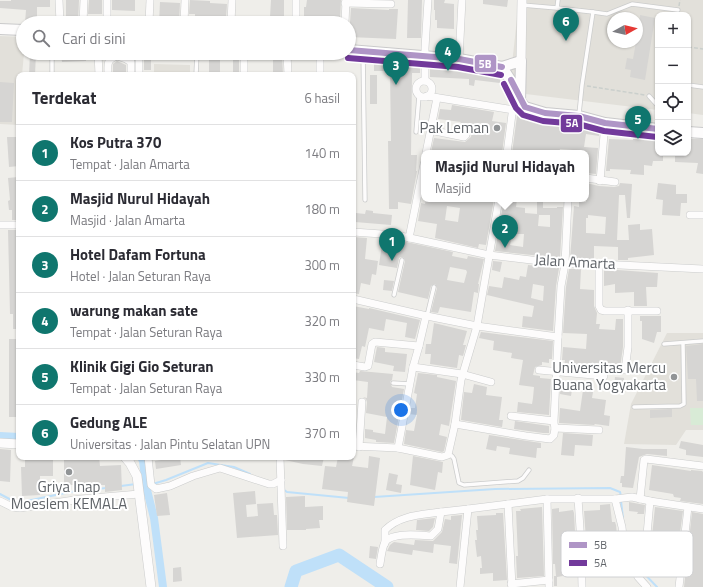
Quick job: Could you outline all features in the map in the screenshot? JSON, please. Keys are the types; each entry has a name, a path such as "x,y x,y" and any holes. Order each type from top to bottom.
{"main road":[{"path":"0,29 16,30"},
{"path":"356,50 459,59 502,67 521,61 520,101"},
{"path":"502,67 513,84 520,101 525,107 537,111 579,116 605,123 655,129"},
{"path":"691,132 703,133"}],"street":[{"path":"59,0 60,16"},
{"path":"83,16 84,0"},
{"path":"106,16 107,0"},
{"path":"149,16 150,0"},
{"path":"184,16 185,0"},
{"path":"231,16 232,0"},
{"path":"296,0 296,16"},
{"path":"425,81 428,0"},
{"path":"459,59 462,0"},
{"path":"345,16 346,2 391,4"},
{"path":"521,61 522,2"},
{"path":"98,60 99,72"},
{"path":"108,72 108,63 110,60"},
{"path":"128,60 131,62 131,72"},
{"path":"139,60 139,72"},
{"path":"244,60 244,72"},
{"path":"288,60 288,72"},
{"path":"320,60 320,72"},
{"path":"427,96 431,93 432,88 430,83 425,81 420,82 416,86 416,91 419,96 514,110"},
{"path":"427,150 437,98"},
{"path":"507,150 514,110 520,101"},
{"path":"600,180 605,123"},
{"path":"430,130 464,136 467,132"},
{"path":"589,178 615,182"},
{"path":"410,238 421,180"},
{"path":"362,402 356,446 398,448 442,457 448,455 455,424 462,374 478,326 498,202"},
{"path":"455,424 550,439 554,435 561,286 564,264 568,202"},
{"path":"690,215 703,215"},
{"path":"0,225 16,225"},
{"name":"Jalan Amarta","path":"356,232 396,235 489,255 564,264 599,264 703,269"},
{"path":"599,264 599,306 601,310 606,312 628,310 657,311"},
{"path":"356,300 478,326 558,337"},
{"path":"625,370 628,347 628,310"},
{"path":"398,448 413,367 426,316"},
{"path":"356,366 368,366 372,344 375,342 419,346"},
{"path":"413,367 462,374 491,382"},
{"path":"539,370 604,376"},
{"path":"511,416 599,430"},
{"path":"0,443 16,444"},
{"path":"128,460 156,489 170,486 193,476 220,468 269,484 281,483"},
{"path":"147,460 139,492 150,584"},
{"path":"280,460 283,546"},
{"path":"640,499 644,460 703,466"},
{"path":"0,502 12,507 20,508 81,498 139,492"},
{"path":"380,564 385,543 385,530 393,522 418,515 547,499 578,498 615,499 632,497 650,502 703,509"},
{"path":"578,498 580,531"},
{"path":"508,504 511,585 549,584 547,499"},
{"path":"615,499 622,531"},
{"path":"647,531 650,502"},
{"path":"686,531 688,506"},
{"path":"460,587 468,509"},
{"path":"385,543 392,537 398,536 431,536 438,529 442,512"},
{"path":"582,577 582,587"},
{"path":"638,577 647,587"},
{"path":"680,587 681,577"}],"lane":[{"path":"557,8 558,0"},
{"path":"522,2 607,14 632,4 678,10"},
{"path":"579,116 593,12"},
{"path":"363,51 365,200"},
{"path":"52,60 52,72"},
{"path":"196,72 197,60"},
{"path":"691,85 703,87"},
{"path":"416,132 419,96"},
{"path":"649,96 655,103"},
{"path":"394,295 402,260"},
{"path":"426,316 434,287"},
{"path":"664,344 703,341"},
{"path":"634,407 680,406 684,404 683,343"},
{"path":"393,384 410,384"},
{"path":"448,455 452,456 454,459 459,483 464,485 518,481 523,478 529,470"}],"path":[{"path":"691,47 703,49"},
{"path":"582,85 649,96"}],"shaded area":[{"path":"519,0 703,0 703,115 691,113 691,12 655,12 655,110 509,92"},
{"path":"0,36 16,37 16,60 23,60 22,72 16,72 16,125 0,124"},
{"path":"154,64 190,65 190,72 154,72"},
{"name":"Universitas Mercu Buana Yogyakarta","path":"667,333 703,333 703,430 686,430 676,445 624,444 631,404"}],"green space":[{"path":"690,408 703,408 703,425 691,425"}],"building":[{"path":"50,0 50,7 37,7 37,16 26,16 26,10 0,8 0,1"},
{"path":"66,0 79,0 78,16 66,16"},
{"path":"89,0 102,0 102,14 88,14"},
{"path":"112,0 135,0 135,11 112,10"},
{"path":"190,0 227,4 226,16 195,16 195,14 189,14"},
{"path":"271,0 284,0 284,16 270,16"},
{"path":"307,0 341,0 340,16 304,16 304,7 306,7"},
{"path":"408,0 422,0 421,38 407,38"},
{"path":"434,0 445,0 444,3 454,4 454,29 437,28"},
{"path":"483,0 508,0 507,7 483,4"},
{"path":"160,2 180,3 179,16 159,16"},
{"path":"351,8 398,9 396,39 356,37 356,16 350,16"},
{"path":"643,16 655,18 645,80 630,77 631,70 625,69 627,58 633,59 635,48 643,48"},
{"path":"384,59 420,62 420,73 412,73 411,155 417,155 417,171 411,204 398,202 398,209 389,209 388,141 391,141 390,71 374,71 374,60"},
{"path":"30,60 36,60 35,72 29,72"},
{"path":"62,60 86,60 86,61 62,62"},
{"path":"144,60 151,60 151,70 144,70"},
{"path":"209,60 220,60 220,72 209,72"},
{"path":"233,60 239,60 239,72 233,72"},
{"path":"273,60 282,60 283,72 273,72"},
{"path":"117,61 126,65 126,72 113,72 113,64"},
{"path":"430,64 461,66 493,72 493,75 500,76 500,83 475,80 474,86 469,85 469,79 430,77"},
{"path":"370,75 377,75 377,104 370,104"},
{"path":"0,82 14,83 12,122 0,122"},
{"path":"452,105 494,112 492,121 506,123 502,150 431,150 434,138 465,142 471,137 472,131 468,125 460,123 461,122 438,119 440,109 451,110"},
{"path":"520,111 543,119 578,122 600,128 599,136 586,134 584,147 598,148 596,174 589,173 589,150 512,150 517,116"},
{"path":"633,134 655,135 655,156 663,156 663,161 653,161 652,166 644,165 644,175 630,174 631,170 610,169 610,171 606,171 609,139 633,140"},
{"path":"7,137 16,137 16,166 9,167"},
{"path":"691,139 703,139 703,174 696,173 698,163 675,162 675,156 691,156"},
{"path":"16,177 16,220 12,220 12,210 9,210 8,201 10,200 8,178"},
{"path":"620,183 632,184 630,218 627,218 625,195 619,195 617,240 629,240 628,225 640,224 640,230 652,229 654,255 628,258 628,260 618,260 618,247 594,246 594,259 570,259 574,206 579,207 579,202 589,202 589,184 614,187 619,186","holes":["588,215 606,217 605,234 586,233 586,218 588,218"]},
{"path":"658,183 676,185 676,194 687,194 687,203 681,203 680,216 662,215 663,200 656,199"},
{"path":"493,202 486,245 479,244 478,248 435,238 437,224 418,221 421,203","holes":["447,206 460,208 458,222 445,220"]},
{"path":"503,202 517,202 516,207 525,208 525,213 537,214 537,202 543,202 543,208 563,207 560,258 495,251","holes":["539,215 550,215 550,227 538,226","512,234 524,234 523,247 510,245"]},
{"path":"366,210 373,211 373,213 392,215 391,225 356,222 356,213 365,214"},
{"path":"8,230 16,230 16,329 13,329 13,314 10,314"},
{"path":"356,237 367,238 365,259 378,261 376,275 372,274 370,285 361,283 359,294 356,294"},
{"path":"397,240 453,252 452,256 467,259 468,256 484,259 478,284 478,293 474,292 471,312 440,307 438,313 431,312 437,288 435,284 431,286 428,299 398,292 405,261 404,258 399,258 397,268 379,265 382,244 396,246","holes":["450,267 466,270 467,272 464,283 447,280"]},
{"path":"493,261 502,262 500,272 492,270"},
{"path":"528,265 559,268 556,286 553,331 522,327 523,316 532,317 534,306 487,295 489,286 502,288 504,277 519,280 520,276 526,277","holes":["533,284 544,286 543,301 531,298"]},
{"path":"569,269 581,269 580,289 594,290 594,306 597,313 596,324 600,324 599,329 615,330 616,319 623,319 623,347 619,375 609,374 607,372 608,367 596,365 596,370 564,367 565,360 562,360 563,347 586,349 587,334 563,333 566,287"},
{"path":"604,269 658,273 657,287 646,287 647,306 634,306 634,292 615,293 615,284 604,286"},
{"path":"384,280 394,281 392,291 383,290"},
{"path":"356,307 369,308 420,320 415,339 405,337 407,323 386,319 384,331 369,328 365,347 362,346 359,359 356,358"},
{"path":"640,316 661,316 661,332 657,332 654,343 642,339 642,321 640,321"},
{"path":"434,323 467,331 463,345 466,345 463,356 459,355 457,368 430,364 431,354 425,354 426,344 431,344"},
{"path":"481,332 553,341 552,359 549,359 549,363 542,362 542,365 535,367 533,375 540,376 540,378 551,379 549,415 517,412 518,402 532,404 533,398 534,387 519,385 523,360 511,358 512,353 493,350 494,341 479,338"},
{"path":"9,339 16,339 16,417 9,417"},
{"path":"703,344 703,401 697,401 696,379 688,379 686,346"},
{"path":"377,347 385,348 385,352 407,354 405,372 393,371 394,366 374,362"},
{"path":"360,371 393,374 390,382 392,387 404,389 394,443 376,442 376,440 365,438 365,429 385,434 387,417 366,413 367,402 363,397 367,398 368,382 356,380 356,372 359,373"},
{"path":"418,373 437,375 437,377 456,381 449,426 441,424 439,435 447,437 444,451 442,452 404,444 406,430 414,431 417,415 409,414 411,408 415,408 417,394 414,393"},
{"path":"615,377 624,378 624,383 629,384 628,390 614,388"},
{"path":"561,381 573,383 571,396 560,394"},
{"path":"474,384 487,387 486,395 502,397 499,420 503,420 502,427 461,420 464,392 472,393"},
{"path":"583,390 593,392 592,398 606,400 604,415 610,416 609,426 559,423 560,408 580,411"},
{"path":"672,409 672,417 650,418 650,410"},
{"path":"515,421 549,426 549,433 514,429"},
{"path":"563,433 593,435 592,446 575,445 574,456 561,455"},
{"path":"489,435 541,443 541,448 537,448 536,458 509,454 510,448 497,446 496,451 486,449"},
{"path":"681,441 703,445 703,457 686,455 686,450 679,448"},
{"path":"626,447 667,449 667,456 647,454 639,457 633,488 622,487 622,483 620,483 621,476 624,476"},
{"path":"0,449 11,450 10,482 0,481"},
{"path":"369,456 380,458 374,506 347,502 348,492 322,489 325,466 336,467 337,460 353,460 352,466 368,468"},
{"path":"413,456 443,462 442,473 438,472 435,490 410,485"},
{"path":"25,460 53,460 53,476 40,476 40,495 22,496 21,467 25,467"},
{"path":"64,460 99,460 100,466 121,465 122,490 105,492 105,485 64,485"},
{"path":"180,460 181,465 156,469 155,461"},
{"path":"285,460 323,460 322,466"},
{"path":"652,465 691,471 702,471 703,504 680,501 681,498 674,497 673,494 649,490"},
{"path":"389,473 398,475 396,484 402,485 401,493 386,490"},
{"path":"255,491 256,504 246,505 247,517 258,516 257,504 273,503 274,515 277,515 278,535 237,538 233,493"},
{"path":"167,493 170,515 157,516 154,495"},
{"path":"305,496 305,507 323,506 323,520 319,520 320,528 287,530 286,497"},
{"path":"629,502 645,505 644,514 637,514 638,512 629,511"},
{"path":"610,504 612,522 615,522 617,531 585,531 584,511 600,510 600,505"},
{"path":"542,507 544,576 517,578 516,556 518,556 516,511 521,511 520,509"},
{"path":"655,507 683,511 680,531 653,531"},
{"path":"559,508 559,512 573,510 574,513 575,531 561,531 561,576 557,577 557,586 554,586 554,576 556,576 555,564 553,564 552,509"},
{"path":"692,512 703,514 703,587 684,587 685,577 693,577 693,531 690,531"},
{"path":"496,513 503,513 507,580 493,581 493,573 480,574 480,568 482,568 481,556 477,557 475,540 477,540 476,530 478,530 477,516 496,515"},
{"path":"462,515 457,564 449,563 451,546 434,544 433,553 413,550 412,555 387,551 390,545 394,542 414,545 415,540 433,541 442,532 445,519 451,520 451,516"},
{"path":"435,518 433,527 429,531 416,530 417,520"},
{"path":"370,546 378,547 376,559 369,558"},
{"path":"181,567 182,581 173,582 173,568"}],"waterway":[{"path":"0,436 16,437"},
{"path":"142,460 146,486 154,518 163,587"},
{"path":"140,485 146,486 166,480 208,463 234,467 250,474"},
{"path":"121,486 136,484"},
{"path":"0,494 17,503 70,492 106,488"},
{"path":"374,497 495,489 610,488 620,492 621,496"},
{"path":"283,489 287,492 349,498"},
{"path":"621,501 623,518"},
{"path":"291,587 296,571 339,555 387,587"},
{"path":"647,577 657,587"}],"transit line":[{"name":"5B","path":"356,51 459,59 502,67"},
{"name":"5A","path":"356,59 458,67 501,75"},
{"name":"5B","path":"511,80 525,107 545,113 579,116 605,123 655,129"},
{"name":"5A","path":"504,84 516,108 523,115 543,121 578,124 604,131 655,137"}],"place":[{"name":"Gedung ALE","path":"566,41"},
{"name":"warung makan sate","path":"448,71"},
{"name":"Hotel Dafam Fortuna","path":"396,85"},
{"name":"Pak Leman","path":"497,128"},
{"name":"Klinik Gigi Gio Seturan","path":"638,139"},
{"name":"Masjid Nurul Hidayah","path":"505,248"},
{"name":"Kos Putra 370","path":"392,261"},
{"name":"Universitas Mercu Buana Yogyakarta","path":"674,377"},
{"name":"Griya Inap Moeslem KEMALA","path":"69,472"}]}
